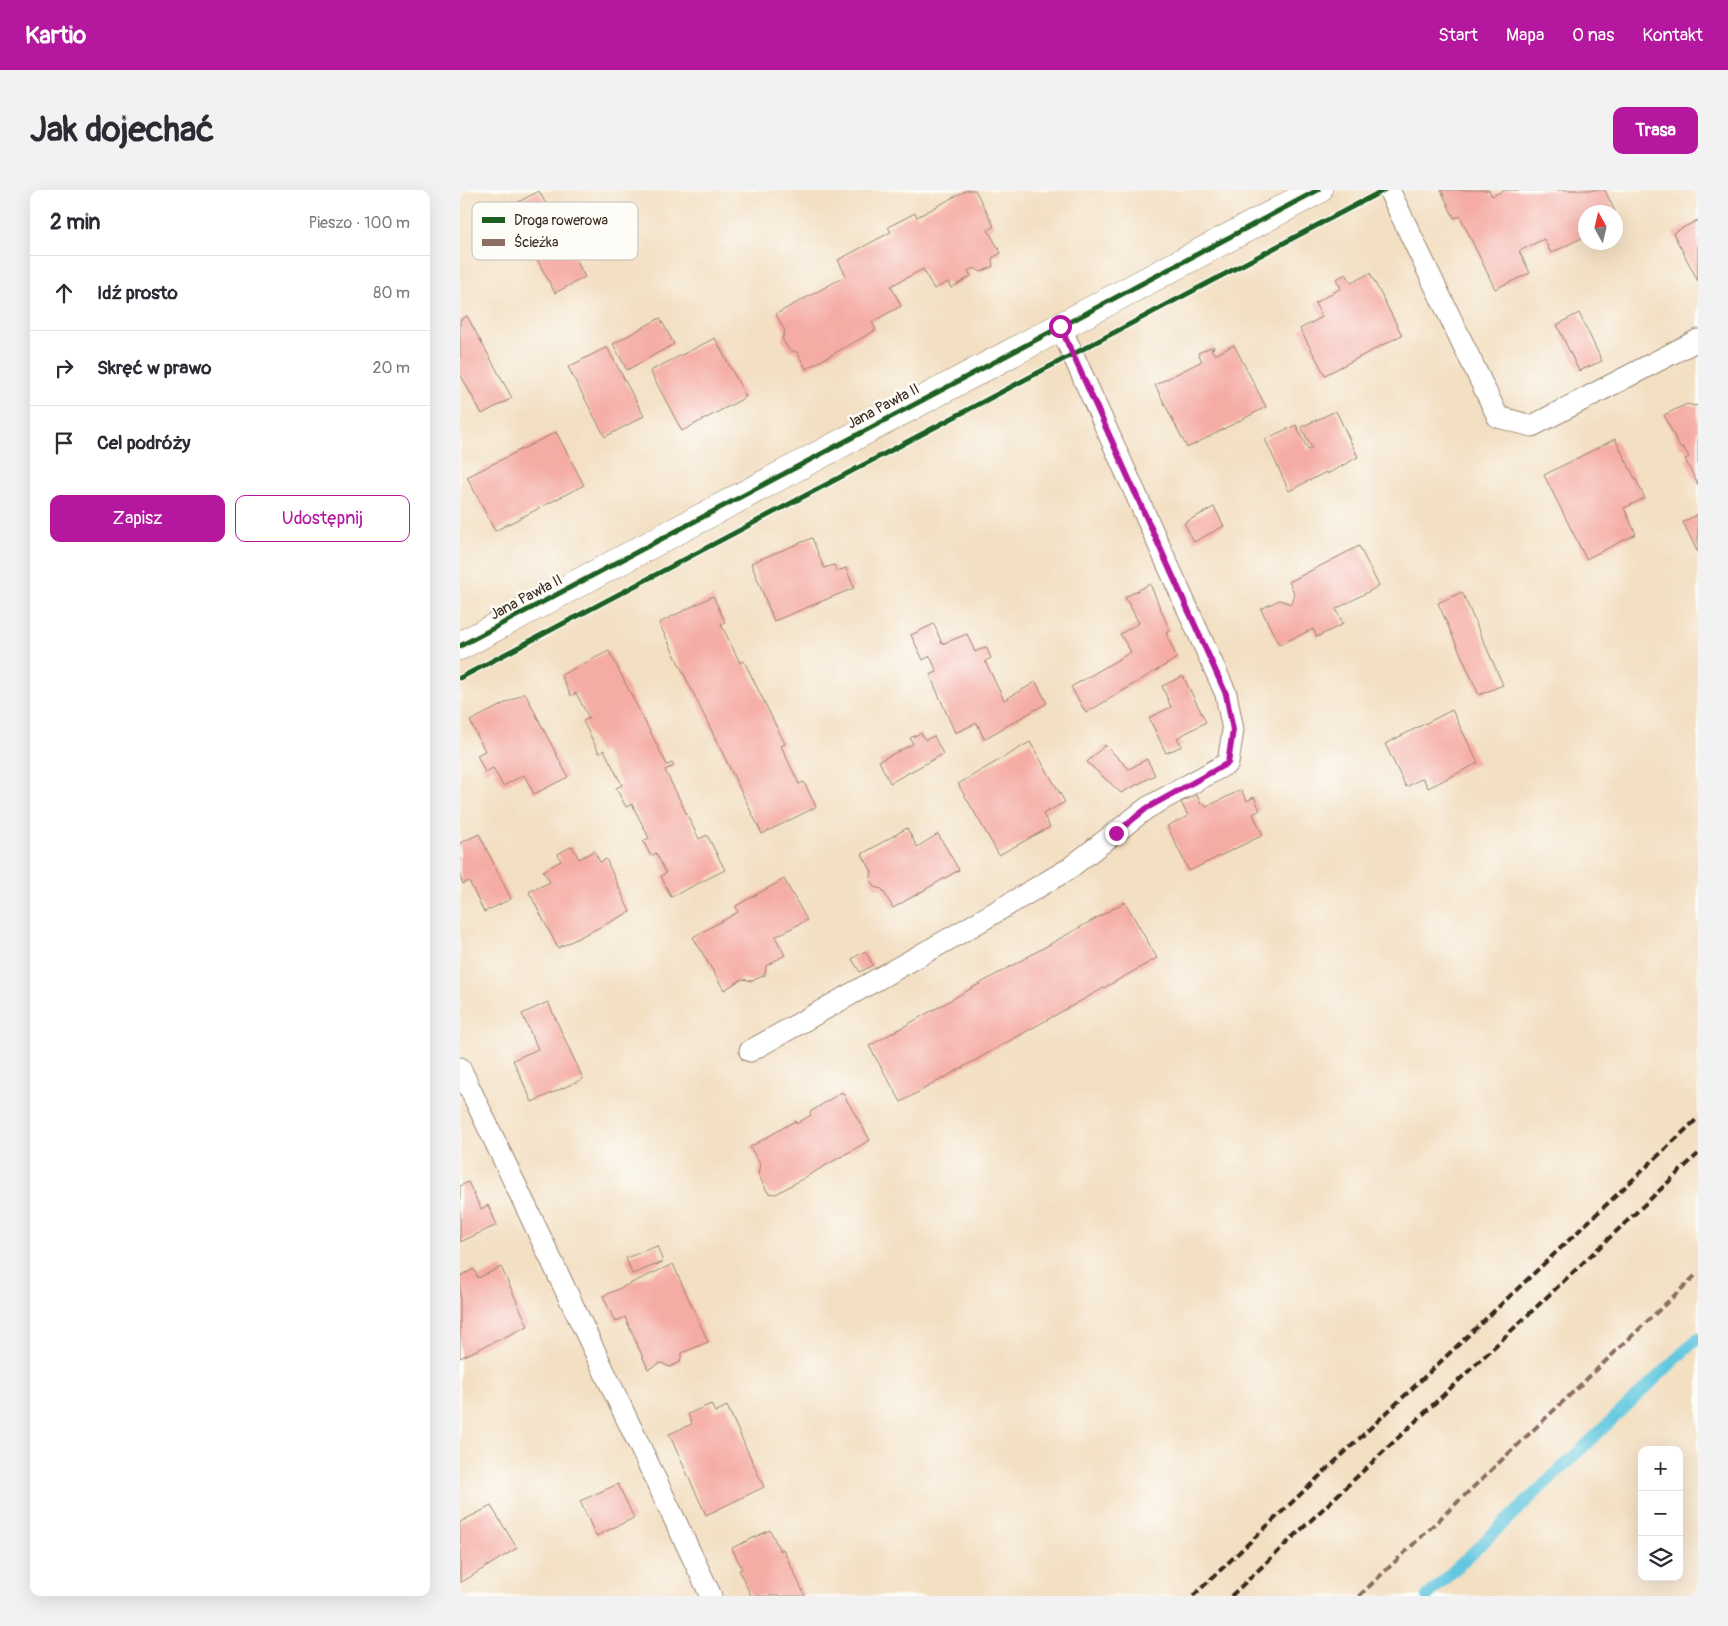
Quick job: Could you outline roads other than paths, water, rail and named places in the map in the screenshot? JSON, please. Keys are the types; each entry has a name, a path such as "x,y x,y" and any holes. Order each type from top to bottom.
{"street":[{"name":"Jana Pawła II","path":"460,646 1318,190"}],"lane":[{"path":"1389,190 1498,417 1532,426 1698,340"},
{"path":"750,1051 1067,870 1147,808 1228,763 1233,730 1226,694 1060,326"},
{"path":"460,1068 711,1596"}],"waterway":[{"path":"1427,1596 1698,1338"}],"railway":[{"path":"1193,1596 1698,1118"},
{"path":"1231,1596 1698,1154"}]}
